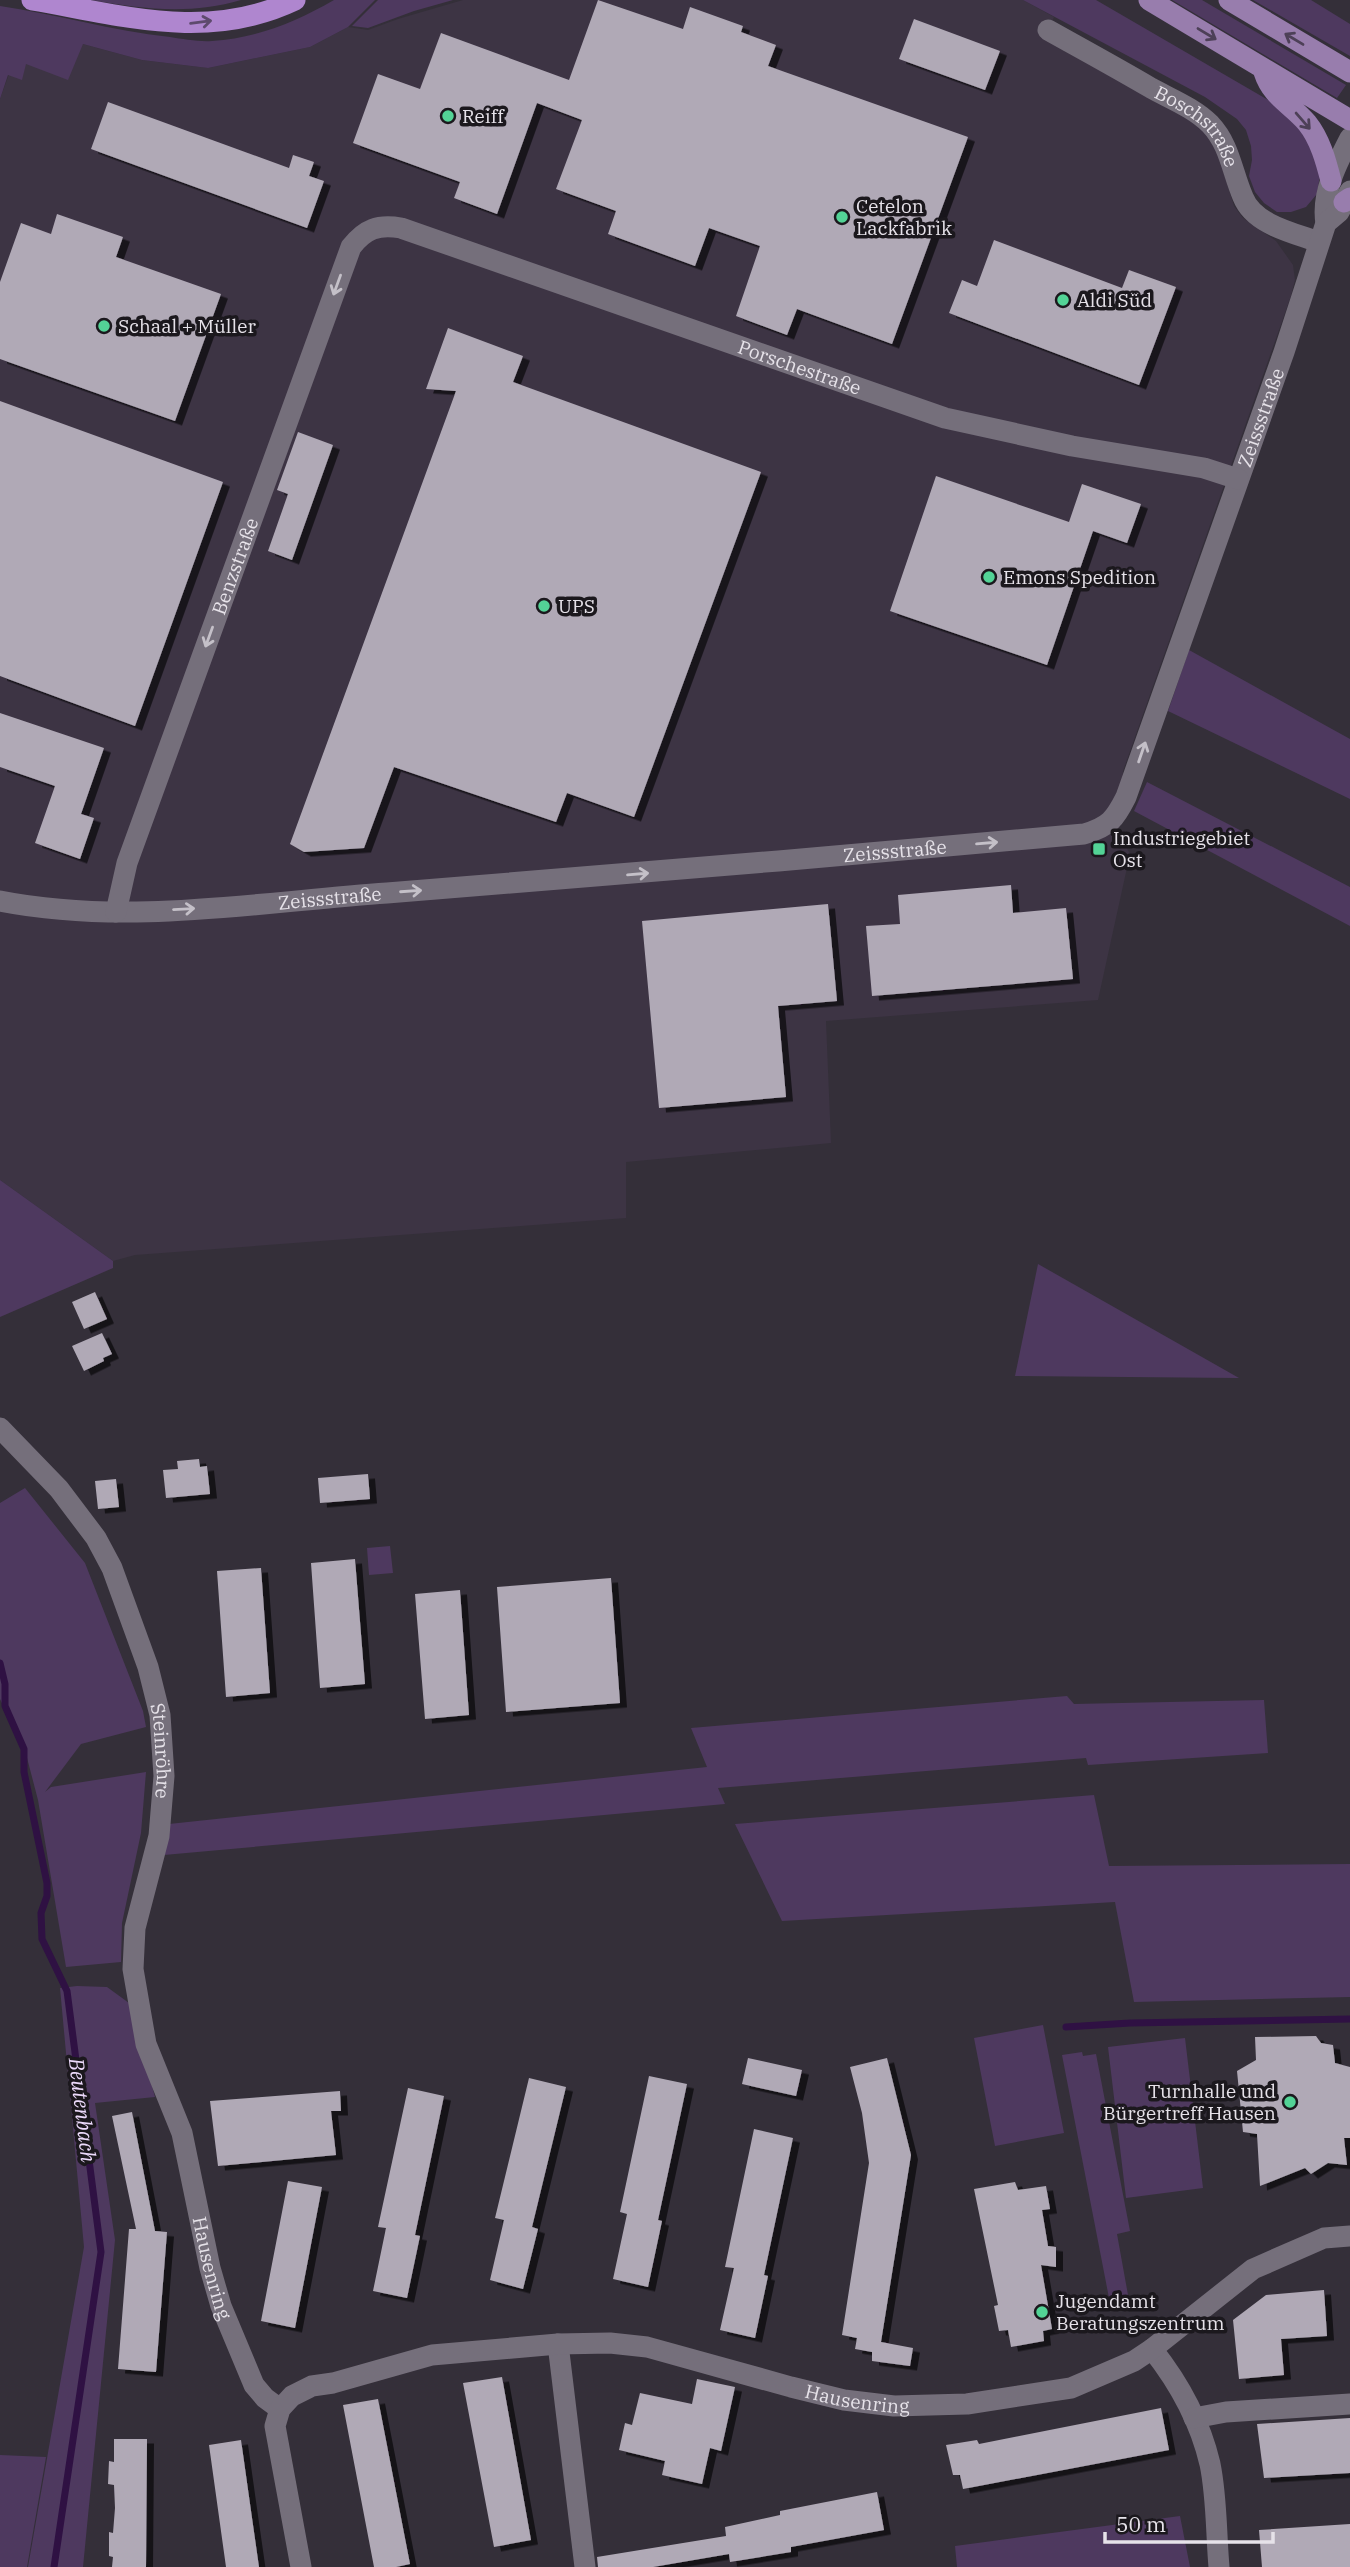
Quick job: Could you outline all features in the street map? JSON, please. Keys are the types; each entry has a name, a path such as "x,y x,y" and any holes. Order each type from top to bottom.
{"highway":[{"path":"33,0 135,19 187,24 242,17 295,0"}],"main road":[{"path":"1149,0 1350,120"},
{"path":"1229,0 1350,72"},
{"path":"1263,70 1269,87 1308,124 1344,193"}],"street":[{"name":"Boschstraße","path":"1048,30 1199,114 1220,136 1243,199 1265,221 1282,229 1323,232"},
{"path":"1344,193 1350,138"},
{"name":"Zeissstraße","path":"0,901 44,909 116,912 234,906 630,875 1084,834 1102,829 1117,816 1126,797 1284,352 1323,232 1324,207 1344,193"},
{"name":"Porschestraße","path":"371,228 401,228 944,418 1072,446 1204,468 1238,479"},
{"name":"Benzstraße","path":"116,912 127,863 351,247 360,235 371,228"},
{"name":"Steinröhre","path":"0,1428 59,1489 96,1538 112,1568 148,1667 160,1715 164,1787 159,1836 135,1928 133,1969 146,2044 174,2113"},
{"name":"Hausenring","path":"174,2113 182,2133 210,2268 221,2306 254,2385 280,2409 292,2396 312,2386 333,2383 432,2355 558,2344 610,2343 647,2347 844,2400 894,2406 967,2404 1071,2388 1134,2361 1253,2269 1324,2238 1350,2236"},
{"path":"558,2344 585,2567"},
{"path":"1152,2349 1174,2376 1194,2418 1209,2463 1216,2513 1219,2567"},
{"path":"1194,2418 1226,2412 1350,2403"},
{"path":"280,2409 275,2426 277,2443 302,2567"}],"shaded area":[{"path":"91,0 241,0 204,8 166,9"},
{"path":"334,0 375,0 348,27 310,47 208,68 142,60 83,44 68,80 26,64 22,80 8,75 0,99 0,6 127,31 207,41 245,36 276,28"},
{"path":"378,0 453,0 368,28 352,26"},
{"path":"463,0 1023,0 1054,17 1043,39 1194,122 1206,132 1219,157 1234,206 1243,218 1276,241 1293,265 1295,280 1291,296 1123,771 1119,833 1130,854 1098,1000 826,1021 831,1143 626,1162 626,1218 135,1255 113,1261 0,1180 0,99 9,74 26,64 83,44 142,60 208,68 310,47 348,27 368,30"},
{"path":"1023,0 1096,0 1275,104 1311,142 1320,175 1317,194 1306,207 1291,212 1277,212 1255,192 1249,176 1251,146 1246,130 1237,119 1205,97"},
{"path":"1172,0 1202,0 1346,85 1337,98"},
{"path":"1253,0 1311,0 1350,24 1350,56"},
{"path":"1189,650 1350,739 1350,799 1168,711"},
{"path":"1147,782 1350,887 1350,926 1134,811"},
{"path":"0,1180 113,1261 113,1268 0,1317"},
{"path":"1038,1264 1239,1378 1015,1376"},
{"path":"25,1488 85,1563 143,1711 146,1727 81,1744 45,1792 51,1787 146,1772 141,1833 122,1923 121,1962 66,1967 38,1800 26,1754 0,1699 0,1503"},
{"path":"390,1546 393,1573 369,1575 367,1548"},
{"path":"1067,1696 1074,1704 1264,1700 1268,1753 1088,1765 1086,1758 718,1788 725,1804 164,1855 169,1824 707,1767 691,1728"},
{"path":"1094,1795 1109,1866 1350,1864 1350,1997 1134,2002 1115,1902 782,1921 735,1824"},
{"path":"107,1987 129,2003 155,2097 95,2103 115,2240 83,2567 28,2567 84,2247 60,1988"},
{"path":"1043,2025 1064,2133 995,2146 974,2038"},
{"path":"1185,2038 1203,2188 1126,2198 1108,2047"},
{"path":"1082,2052 1083,2056 1096,2054 1130,2231 1117,2234 1128,2295 1109,2298 1062,2055"},
{"path":"0,2455 46,2457 27,2567 0,2567"},
{"path":"1180,2516 1190,2567 957,2567 955,2546"}],"building":[{"path":"598,0 683,29 690,7 743,26 741,32 776,45 768,66 968,137 892,344 797,309 787,335 736,316 760,246 709,228 695,266 608,234 616,211 556,189 582,120 537,103 497,214 454,198 460,182 353,143 378,74 420,89 441,33 569,80"},
{"path":"914,19 1000,51 985,90 899,59"},
{"path":"108,102 289,168 293,155 314,162 309,176 324,181 307,228 91,149"},
{"name":"Schaal + Müller","path":"57,214 123,237 116,257 221,294 175,421 0,359 0,282 21,223 51,234"},
{"name":"Aldi Süd","path":"994,240 1122,288 1129,270 1176,287 1139,385 949,313 962,280 977,286"},
{"name":"UPS","path":"448,328 523,356 513,382 761,472 634,817 567,793 556,822 394,767 364,848 304,852 290,844 456,391 426,389"},
{"path":"0,401 223,482 135,726 0,676"},
{"path":"298,432 333,445 292,560 268,551 288,494 277,490"},
{"name":"Emons Spedition","path":"936,476 1069,522 1082,484 1141,504 1127,543 1093,531 1047,665 890,611"},
{"path":"0,713 104,748 81,814 94,818 80,859 35,843 55,786 0,767"},
{"path":"1011,885 1013,913 1066,908 1073,979 872,996 866,926 900,924 898,895"},
{"path":"828,904 837,1001 778,1006 786,1097 659,1108 642,921"},
{"path":"95,1292 107,1319 84,1329 72,1302"},
{"path":"102,1333 112,1354 84,1371 72,1346"},
{"path":"199,1459 200,1467 207,1466 210,1494 166,1498 163,1470 178,1469 177,1461"},
{"path":"368,1474 370,1499 320,1503 318,1478"},
{"path":"116,1479 119,1507 98,1509 95,1481"},
{"path":"355,1559 365,1684 320,1688 311,1563"},
{"path":"261,1568 270,1693 226,1697 217,1571"},
{"path":"611,1578 620,1703 506,1712 497,1587"},
{"path":"460,1590 469,1715 425,1719 415,1594"},
{"name":"Turnhalle und Bürgertreff Hausen","path":"1316,2036 1321,2043 1333,2045 1335,2063 1350,2067 1350,2138 1344,2138 1347,2165 1328,2163 1311,2174 1305,2168 1260,2186 1257,2134 1243,2132 1237,2071 1256,2060 1255,2037"},
{"path":"748,2058 802,2070 796,2096 742,2084"},
{"path":"887,2058 911,2155 881,2342 913,2348 910,2366 872,2361 872,2352 855,2349 857,2338 842,2335 869,2163 862,2113 850,2067"},
{"path":"649,2076 687,2084 658,2220 662,2221 648,2287 613,2279 627,2214 620,2212"},
{"path":"529,2078 566,2087 532,2227 538,2229 523,2289 490,2280 504,2220 495,2218"},
{"path":"408,2088 444,2096 415,2235 420,2236 407,2298 373,2291 386,2228 378,2227"},
{"path":"340,2091 341,2111 331,2111 336,2155 218,2166 210,2101"},
{"path":"132,2112 155,2231 167,2232 156,2372 118,2369 129,2229 136,2229 112,2116"},
{"path":"754,2129 793,2138 764,2275 768,2276 755,2338 720,2330 734,2268 725,2267"},
{"path":"288,2181 322,2187 295,2328 261,2321"},
{"path":"1015,2182 1018,2190 1046,2186 1050,2209 1042,2210 1048,2246 1056,2247 1056,2267 1041,2265 1052,2329 1043,2331 1044,2341 1011,2347 1008,2330 999,2331 994,2306 998,2305 974,2189"},
{"path":"1324,2290 1327,2336 1281,2339 1284,2375 1239,2379 1233,2320 1266,2295"},
{"path":"502,2377 531,2540 494,2547 463,2383"},
{"path":"697,2379 735,2387 721,2451 710,2448 702,2484 662,2475 665,2461 619,2450 625,2423 632,2425 640,2393 692,2404"},
{"path":"378,2399 410,2564 396,2567 374,2567 343,2405"},
{"path":"1161,2408 1169,2450 963,2489 960,2475 953,2475 946,2445 977,2440 979,2444"},
{"path":"1350,2418 1350,2473 1264,2478 1257,2424"},
{"path":"114,2439 147,2439 146,2567 112,2567 113,2557 109,2556 109,2532 113,2533 115,2508 114,2485 108,2484 109,2461 114,2462"},
{"path":"241,2440 259,2567 226,2567 209,2445"},
{"path":"877,2492 884,2530 791,2547 791,2552 730,2562 729,2554 653,2567 598,2567 597,2557 726,2536 725,2527 780,2515 780,2511"},
{"path":"1350,2524 1350,2567 1262,2567 1259,2530"}],"waterway":[{"name":"Beutenbach","path":"0,1663 5,1684 5,1706 24,1749 24,1772 47,1883 47,1896 41,1913 42,1939 67,1991 101,2252 54,2567"},
{"path":"1066,2027 1130,2023 1350,2019"}],"place":[{"name":"Reiff","path":"448,116"},
{"name":"Cetelon Lackfabrik","path":"842,217"},
{"name":"Aldi Süd","path":"1063,300"},
{"name":"Schaal + Müller","path":"104,326"},
{"name":"Emons Spedition","path":"989,577"},
{"name":"UPS","path":"544,606"},
{"name":"Industriegebiet Ost","path":"1099,849"},
{"name":"Turnhalle und Bürgertreff Hausen","path":"1290,2102"},
{"name":"Jugendamt Beratungszentrum","path":"1042,2312"}]}
